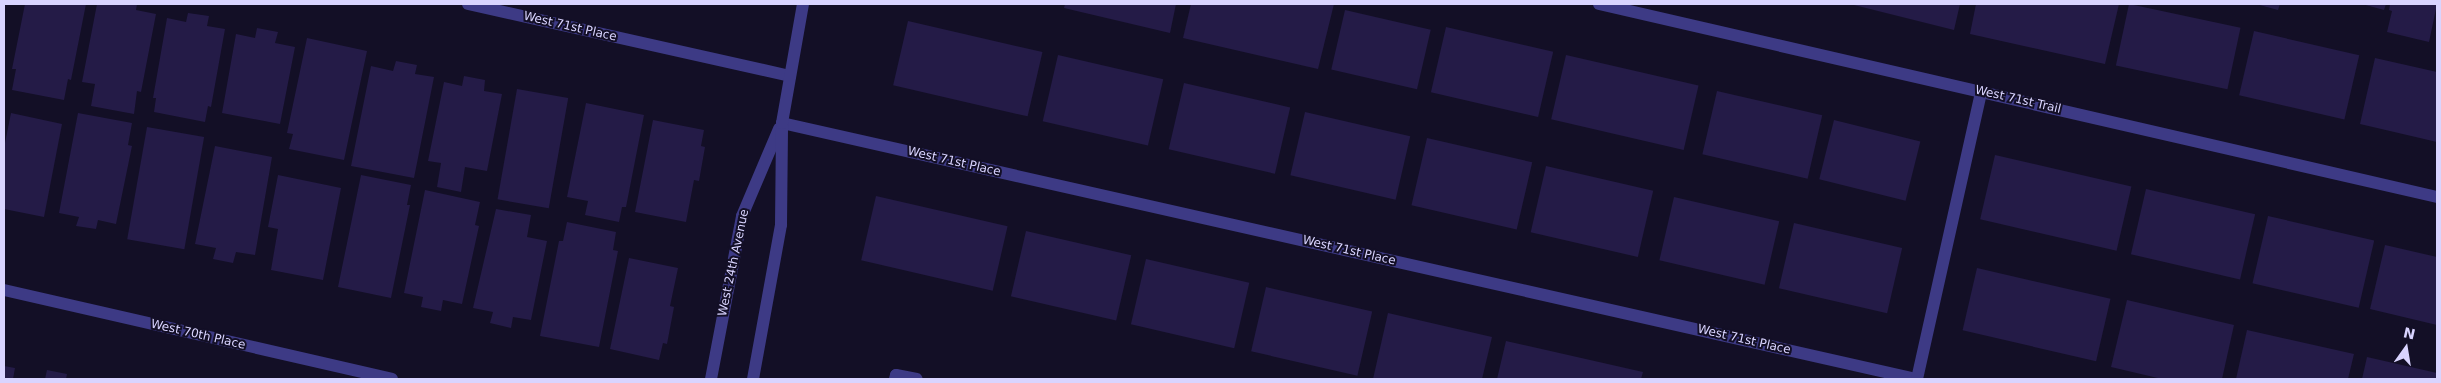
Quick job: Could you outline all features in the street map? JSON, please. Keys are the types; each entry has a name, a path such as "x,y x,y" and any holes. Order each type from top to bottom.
{"street":[{"name":"West 71st Place","path":"468,4 790,76"},
{"name":"West 24th Avenue","path":"753,379 781,225 782,123 803,4"},
{"name":"West 71st Trail","path":"1599,4 2437,197"},
{"path":"1917,379 1981,92"},
{"name":"West 71st Place","path":"782,123 1917,379"},
{"name":"West 24th Avenue","path":"711,379 742,216 782,123"},
{"name":"West 70th Place","path":"4,290 392,379"},
{"path":"895,379 896,375 917,379"}],"building":[{"path":"25,4 86,4 71,80 68,79 64,100 12,90 16,69 12,69"},
{"path":"97,4 137,4 136,10 156,14 141,92 137,91 134,114 91,106 95,84 82,82"},
{"path":"1065,4 1176,4 1170,33 1064,8"},
{"path":"1191,4 1334,4 1318,69 1183,38"},
{"path":"1850,4 1960,4 1954,30"},
{"path":"1976,4 2119,4 2105,64 1970,34"},
{"path":"2129,4 2241,28 2227,89 2116,66"},
{"path":"2256,4 2280,4 2278,10"},
{"path":"2362,4 2386,4 2384,10"},
{"path":"2390,4 2437,4 2429,42 2387,32 2392,11 2389,10"},
{"path":"1345,10 1431,30 1417,89 1331,69"},
{"path":"188,13 209,16 207,26 225,29 211,107 208,106 205,122 154,112 156,98 153,98 167,18 186,22"},
{"path":"908,21 1042,52 1028,116 893,85"},
{"path":"1446,27 1553,52 1538,117 1431,92"},
{"path":"257,28 278,32 275,43 295,47 280,124 222,113 236,34 255,38"},
{"path":"2254,31 2359,55 2344,120 2239,95"},
{"path":"307,38 367,51 344,160 289,149 293,134 287,133"},
{"path":"1058,55 1163,79 1148,146 1043,121"},
{"path":"1566,55 1699,86 1684,150 1551,119"},
{"path":"2375,58 2437,72 2437,142 2360,124"},
{"path":"396,61 417,65 415,74 434,77 414,178 351,166 371,66 393,71"},
{"path":"464,76 485,80 484,91 502,94 487,171 465,167 461,192 437,187 441,163 428,161 444,82 462,86"},
{"path":"1184,83 1290,108 1275,174 1169,149"},
{"path":"517,89 568,98 549,208 498,199"},
{"path":"1717,91 1822,115 1808,179 1702,154"},
{"path":"586,103 644,115 626,207 622,207 619,222 585,215 588,201 567,197"},
{"path":"1305,112 1410,136 1396,200 1290,175"},
{"path":"11,113 62,124 44,217 4,209 4,148"},
{"path":"78,113 132,123 128,145 132,146 116,224 98,220 96,229 76,226 79,217 59,213"},
{"path":"653,120 704,130 701,146 705,147 699,181 694,180 686,222 635,212"},
{"path":"1834,120 1920,142 1906,201 1819,179"},
{"path":"147,127 204,137 184,249 127,239"},
{"path":"1427,138 1532,162 1517,230 1411,205"},
{"path":"215,146 272,157 255,255 236,252 233,263 213,259 216,248 195,244"},
{"path":"1995,155 2131,186 2117,251 1980,219"},
{"path":"1546,166 1653,191 1638,257 1531,232"},
{"path":"278,175 341,188 323,280 271,270 278,229 268,227"},
{"path":"361,175 411,185 407,205 410,205 391,298 338,287"},
{"path":"2146,189 2255,214 2240,279 2131,254"},
{"path":"425,190 480,202 475,225 479,226 462,304 443,300 441,311 421,307 423,297 404,293"},
{"path":"876,196 1008,226 993,291 861,260"},
{"path":"1674,197 1779,221 1765,285 1659,260"},
{"path":"496,209 531,215 527,237 547,241 531,320 513,317 511,328 490,323 493,312 473,308"},
{"path":"2268,216 2374,241 2359,308 2252,283"},
{"path":"567,222 616,232 613,250 618,251 599,347 540,336 559,241 563,241"},
{"path":"1794,223 1902,248 1887,313 1779,288"},
{"path":"1026,231 1131,255 1116,321 1011,296"},
{"path":"2385,245 2437,257 2437,325 2370,309"},
{"path":"629,258 678,268 670,306 674,307 667,344 663,343 659,360 610,349"},
{"path":"1146,259 1249,283 1234,348 1131,324"},
{"path":"1977,268 2110,299 2096,361 1963,330"},
{"path":"1266,287 1372,312 1357,376 1251,351"},
{"path":"2127,300 2234,325 2222,379 2162,379 2111,367"},
{"path":"1388,313 1492,337 1482,379 1373,379"},
{"path":"2247,330 2354,354 2348,379 2236,379"},
{"path":"1506,341 1643,372 1641,379 1497,379"},
{"path":"2367,357 2437,373 2437,379 2362,379"},
{"path":"4,366 15,368 13,379 4,379"},
{"path":"47,370 67,374 66,379 45,379"}]}
